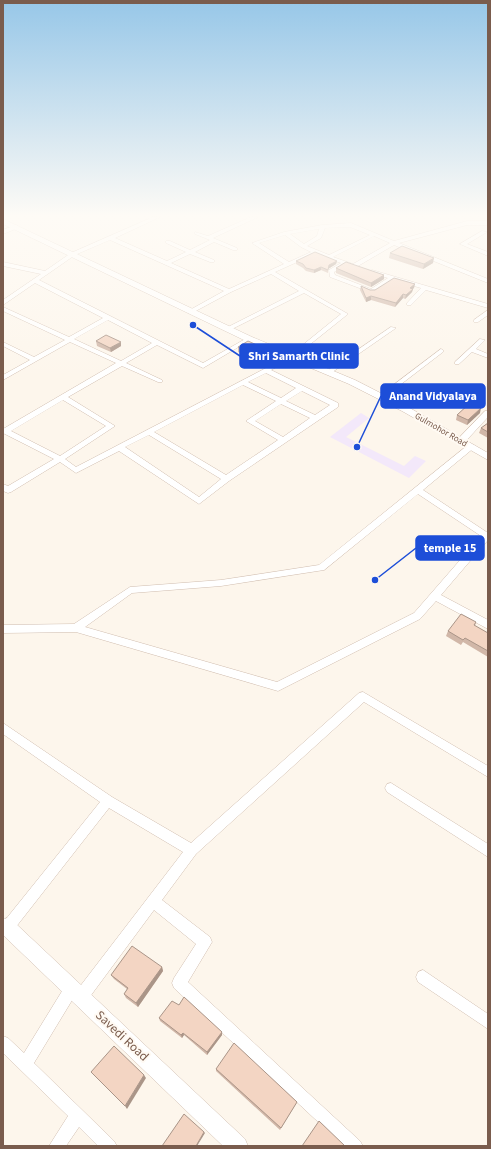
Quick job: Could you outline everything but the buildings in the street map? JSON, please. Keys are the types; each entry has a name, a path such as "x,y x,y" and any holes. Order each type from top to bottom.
{"street":[{"path":"35,271 46,273"},
{"path":"3,303 49,271"},
{"name":"Gulmohor Road","path":"107,271 190,312 249,339 329,372 381,397 488,457"},
{"path":"184,271 229,291"},
{"path":"190,312 229,291 273,271"},
{"path":"332,271 332,276 372,291 392,278"},
{"path":"368,271 488,306"},
{"path":"463,271 488,281"},
{"path":"4,431 60,459 76,470 291,357 346,314 270,272"},
{"path":"36,281 204,366 249,339"},
{"path":"409,304 425,288"},
{"path":"228,329 304,291"},
{"path":"3,309 160,381"},
{"path":"476,321 488,312"},
{"path":"3,378 72,340 107,318"},
{"path":"329,372 393,328"},
{"path":"457,362 482,340"},
{"path":"4,431 64,398 156,343"},
{"path":"3,344 35,360"},
{"path":"472,350 488,356"},
{"path":"381,397 440,351"},
{"path":"119,447 199,501 226,479 334,405 266,370"},
{"path":"243,382 315,418"},
{"path":"284,440 250,421 301,388"},
{"path":"3,487 8,490 111,426 64,398"},
{"path":"461,441 488,413"},
{"path":"149,432 226,479"},
{"path":"76,628 130,590 221,582 321,568 471,447"},
{"path":"3,630 76,628 278,687 417,616 487,536 418,490"},
{"path":"435,596 488,625"},
{"path":"25,1064 76,993 153,902 192,850 363,696 488,772"},
{"path":"3,728 108,801 192,850"},
{"path":"391,788 488,851"},
{"path":"5,925 108,801"},
{"path":"153,902 205,942 179,983 355,1146"},
{"name":"Savedi Road","path":"5,925 238,1146"},
{"path":"423,977 488,1022"},
{"path":"3,1043 108,1146"},
{"path":"57,1146 77,1116"}],"shaded area":[{"path":"361,413 369,418 346,437 404,466 415,456 426,461 409,478 330,437"}],"place":[{"name":"Shri Samarth Clinic","path":"193,325"},
{"name":"Anand Vidyalaya","path":"357,447"},
{"name":"temple 15","path":"375,580"}]}
